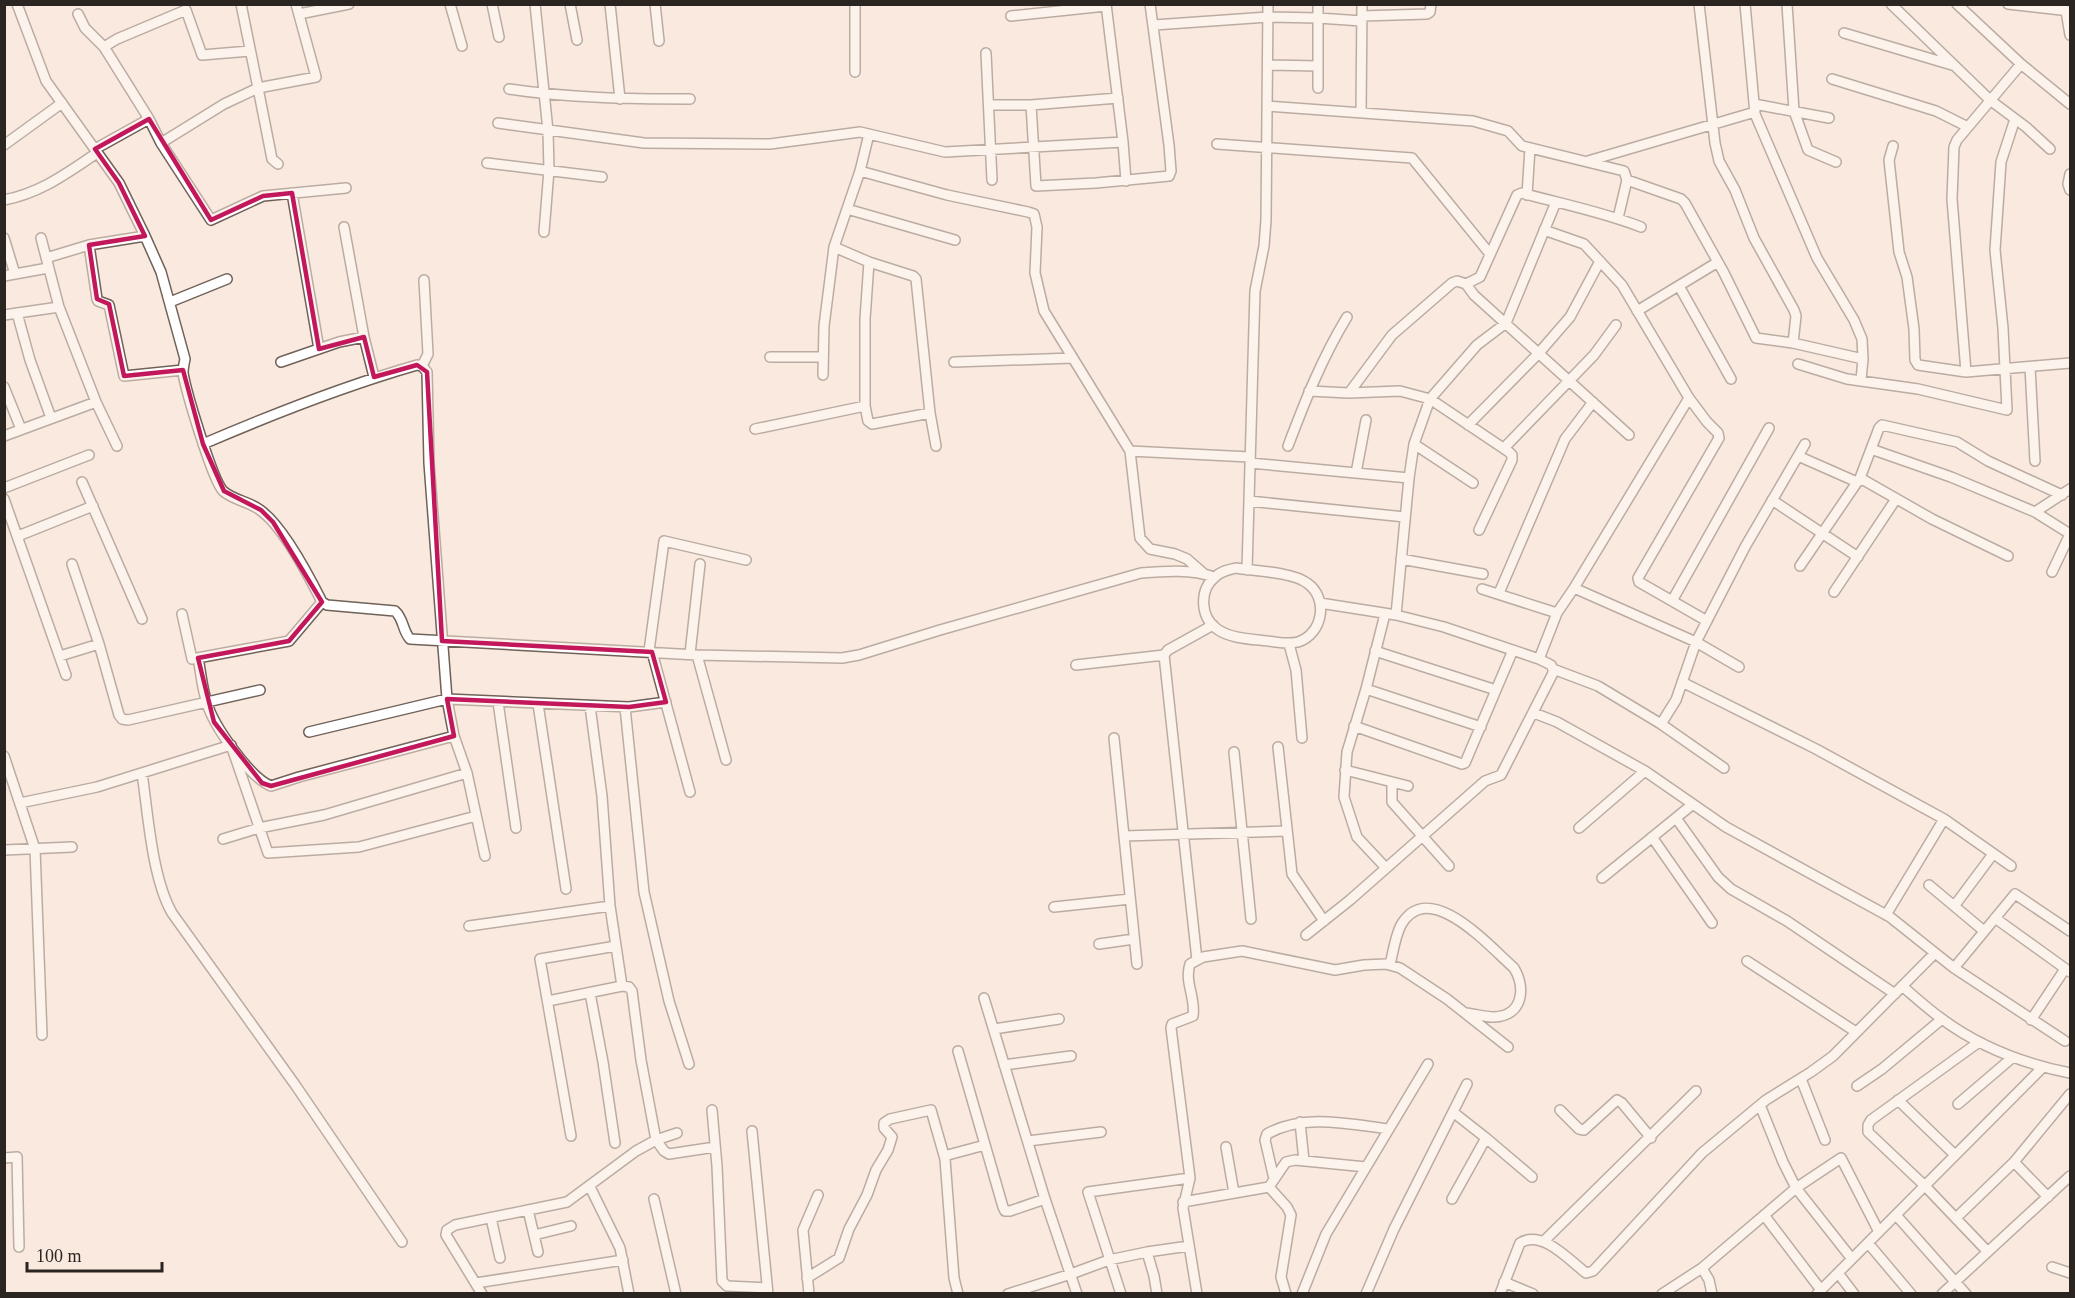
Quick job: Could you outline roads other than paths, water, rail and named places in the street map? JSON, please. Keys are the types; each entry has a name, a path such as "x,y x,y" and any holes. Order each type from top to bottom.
{"street":[{"path":"17,4 46,81 119,183 161,272 185,359 183,370 203,444 224,491 261,510 273,522 303,565 322,602 395,611 401,616 404,633 410,639 694,655 842,658 1141,573 1173,571 1203,573 1214,577"},
{"path":"241,4 272,159 278,164"},
{"path":"161,142 224,104 258,88 316,77 298,9 349,4"},
{"path":"450,4 462,46"},
{"path":"492,4 499,37"},
{"path":"535,4 548,131 549,170 544,232"},
{"path":"570,4 577,40"},
{"path":"610,4 620,99"},
{"path":"655,4 659,41"},
{"path":"855,4 855,72"},
{"path":"1031,105 1036,186 1169,176 1171,171 1150,4"},
{"path":"1247,570 1255,291 1265,237 1268,4"},
{"path":"1318,4 1318,88"},
{"path":"1361,112 1362,4"},
{"path":"1154,25 1268,17 1362,19 1427,14 1430,12 1431,4"},
{"path":"1699,4 1719,161 1736,190 1754,238 1794,310 1796,316 1793,343"},
{"path":"1745,4 1754,108 1817,258 1854,320 1862,339 1863,359 1860,380"},
{"path":"1787,4 1794,111 1808,150 1836,162"},
{"path":"1891,4 1990,100 2050,149"},
{"path":"1957,4 2021,64 2070,105"},
{"path":"2008,4 2068,11 2070,35"},
{"path":"1011,16 1058,8 1106,5 1126,181"},
{"path":"104,47 117,39 186,10 202,55 250,51"},
{"path":"78,14 85,28 104,47 211,220 263,196 346,188"},
{"path":"1844,33 1954,66"},
{"path":"986,53 992,180"},
{"path":"1966,372 1952,199 1954,147 1957,140 2021,64"},
{"path":"1268,65 1318,66"},
{"path":"1832,80 1936,111 1968,127"},
{"path":"509,89 544,94 620,99 690,99"},
{"path":"989,105 1031,105 1118,98"},
{"path":"4,145 62,104"},
{"path":"1267,106 1485,123 1508,131 1522,146 1624,171 1627,180 1618,218"},
{"path":"1586,161 1714,123 1754,108 1794,111 1829,118"},
{"path":"4,200 27,196 58,179 96,151 149,119"},
{"path":"1798,364 1847,379 1918,389 2005,411 2007,408 2006,369 1995,250 2001,162 2015,119"},
{"path":"498,123 655,143 771,144 860,132 945,152 1123,142"},
{"path":"823,375 824,326 834,247 860,171 869,134"},
{"path":"1217,144 1412,158 1490,254"},
{"path":"1893,146 1889,159 1899,252 1909,287 1915,360 1918,364 1966,372 2070,363"},
{"path":"1527,195 1530,148"},
{"path":"488,163 602,177"},
{"path":"860,171 947,195 1034,214 1037,227 1035,273 1044,311 1130,451 1140,538 1150,549 1187,559 1203,573"},
{"path":"2070,174 2068,184 2070,190"},
{"path":"1627,180 1681,199 1718,262 1756,338 1793,343 1863,359"},
{"path":"292,193 319,349"},
{"path":"1466,284 1480,277 1517,195 1556,202 1618,218 1641,227"},
{"path":"1396,615 1414,444 1430,399 1477,345 1506,323 1556,202"},
{"path":"847,209 955,240"},
{"path":"344,227 364,337 374,377"},
{"path":"1544,230 1584,244 1622,285 1689,398 1718,433 1719,438 1638,578 1639,582 1707,621"},
{"path":"4,276 47,263 89,245 145,236"},
{"path":"4,238 15,274"},
{"path":"40,238 59,306 96,402 117,446"},
{"path":"89,245 98,302 106,302 109,305 124,376 183,370"},
{"path":"834,247 916,279 930,413 936,446"},
{"path":"1468,425 1538,354 1570,317 1600,261"},
{"path":"869,262 865,319 868,421 872,424 930,413"},
{"path":"1638,311 1718,262"},
{"path":"170,302 227,279"},
{"path":"422,366 428,354 424,280"},
{"path":"1349,393 1392,335 1457,281 1466,284 1474,295 1629,435"},
{"path":"1679,286 1731,379"},
{"path":"4,315 59,306"},
{"path":"17,313 30,360 51,418"},
{"path":"1288,446 1330,345 1347,317"},
{"path":"1504,448 1594,355 1616,325"},
{"path":"281,362 364,337"},
{"path":"770,357 823,357"},
{"path":"954,362 1073,358"},
{"path":"203,444 290,407 374,377 417,364 427,372 429,463 447,699 454,736 467,773 485,856"},
{"path":"2030,367 2035,461"},
{"path":"4,387 21,429"},
{"path":"1309,391 1349,393 1400,391 1430,399 1504,448 1512,455 1512,460 1479,530"},
{"path":"1539,659 1557,613 1689,398"},
{"path":"4,436 96,402"},
{"path":"1499,593 1565,439 1593,402"},
{"path":"755,429 866,406"},
{"path":"1356,473 1366,420"},
{"path":"1800,566 1858,480 1882,425 1957,442 1988,461 2066,492"},
{"path":"1672,601 1769,428"},
{"path":"1414,444 1473,483"},
{"path":"1661,724 1676,700 1696,642 1745,547 1805,444"},
{"path":"1872,449 1951,477 2035,512 2070,534 2052,572"},
{"path":"1130,451 1250,460 1409,478"},
{"path":"4,488 89,454"},
{"path":"1798,456 1858,480 2008,556"},
{"path":"82,482 142,619"},
{"path":"2035,512 2066,492"},
{"path":"4,499 66,675"},
{"path":"1834,592 1896,499"},
{"path":"1772,500 1857,557"},
{"path":"1249,501 1405,518"},
{"path":"18,536 93,507"},
{"path":"690,792 650,652 664,541 746,560"},
{"path":"1401,559 1483,574"},
{"path":"72,564 122,719 128,720 260,690"},
{"path":"700,564 694,655 726,760"},
{"path":"1236,568 1298,578 1316,592 1321,615 1317,626 1310,635 1289,644 1226,634 1208,620 1204,609 1207,586 1214,577 1236,568"},
{"path":"1574,588 1696,642 1739,666"},
{"path":"1482,589 1557,613"},
{"path":"182,614 192,659 289,641 322,602"},
{"path":"1320,603 1396,615 1444,627 1539,659 1551,665 1553,669 1598,687 1661,724 1724,768"},
{"path":"1385,614 1347,752 1344,797 1357,837 1386,868"},
{"path":"1076,665 1164,655 1168,650 1213,625"},
{"path":"60,656 99,644"},
{"path":"1289,644 1296,670 1302,738"},
{"path":"1354,726 1462,764 1465,763 1513,650"},
{"path":"1375,651 1496,690"},
{"path":"1164,655 1197,960"},
{"path":"198,658 206,702 214,722 253,774 262,783 271,786 454,736"},
{"path":"1306,935 1485,781 1501,775 1534,712 1553,669"},
{"path":"1682,682 1778,729 1944,819 2011,866"},
{"path":"1366,689 1480,727"},
{"path":"309,732 447,699 626,707 666,702"},
{"path":"498,702 516,828"},
{"path":"538,704 566,889"},
{"path":"590,706 602,796 610,906 622,986"},
{"path":"626,707 644,892 669,1001 689,1064"},
{"path":"1534,712 1557,722 1645,771 1726,827 1886,915 1954,968 2065,1041"},
{"path":"1114,738 1137,964"},
{"path":"20,803 97,787 231,745"},
{"path":"231,745 268,854 359,847 476,816"},
{"path":"1278,747 1292,874 1324,921"},
{"path":"1234,752 1251,919"},
{"path":"4,756 35,849 42,1035"},
{"path":"1345,770 1408,786"},
{"path":"1579,828 1645,771"},
{"path":"142,773 158,878 171,913 296,1086 402,1242"},
{"path":"223,839 259,828 324,815 467,773"},
{"path":"1392,782 1392,802 1449,866"},
{"path":"1602,878 1693,804"},
{"path":"1676,818 1718,877 1731,889 1787,921 1894,993"},
{"path":"1886,915 1944,819"},
{"path":"1124,836 1287,831"},
{"path":"1652,837 1712,922"},
{"path":"4,850 72,847"},
{"path":"1955,905 1993,854"},
{"path":"1929,885 1984,931"},
{"path":"1954,968 2015,894 2070,931"},
{"path":"1054,907 1130,899"},
{"path":"469,926 610,906"},
{"path":"1390,965 1398,932 1411,913 1421,907 1436,908 1455,916 1514,968 1519,976 1522,990 1519,1001 1512,1011 1495,1017 1464,1012"},
{"path":"1995,918 2068,971 2031,1020"},
{"path":"1099,944 1134,939"},
{"path":"571,1136 540,959 616,946"},
{"path":"1197,1293 1183,1202 1190,1178 1171,1028 1172,1024 1193,1016 1194,1007 1187,980 1190,963 1229,952 1242,951 1335,970 1364,965 1390,965 1401,968 1464,1012 1508,1047"},
{"path":"1500,1293 1520,1243 1526,1240 1544,1241 1586,1273 1593,1271 1702,1153 1760,1105 1833,1056 1935,953"},
{"path":"1747,961 1856,1032"},
{"path":"548,1001 622,986 629,987 632,991 641,1060 656,1140 669,1154 715,1147"},
{"path":"1902,986 1942,1019 1979,1042 2013,1057 2070,1073"},
{"path":"590,993 615,1143"},
{"path":"984,998 1045,1199 1077,1293"},
{"path":"994,1029 1059,1019"},
{"path":"1857,1086 1882,1069 1942,1019"},
{"path":"1979,1042 1871,1120 1868,1132 1925,1186 1987,1251"},
{"path":"958,1051 1005,1211 1045,1199"},
{"path":"1005,1065 1071,1056"},
{"path":"1958,1104 2013,1057"},
{"path":"1302,1293 1326,1234 1428,1064"},
{"path":"1764,1215 1819,1292 2043,1067"},
{"path":"1801,1079 1825,1140"},
{"path":"1365,1293 1394,1229 1467,1084"},
{"path":"1544,1241 1651,1138 1696,1091"},
{"path":"1956,1218 2014,1162 2070,1094"},
{"path":"1560,1110 1579,1129 1584,1130 1617,1100 1622,1102 1651,1138"},
{"path":"1898,1100 1955,1155"},
{"path":"1760,1105 1796,1188 1852,1259"},
{"path":"712,1110 722,1281 727,1286 768,1291 752,1131"},
{"path":"807,1278 839,1258 849,1229 867,1195 876,1170 888,1150 892,1137 884,1128 887,1120 931,1110 944,1156 954,1278 958,1293"},
{"path":"1453,1113 1486,1137 1532,1177"},
{"path":"1286,1293 1281,1277 1291,1215 1272,1183 1265,1140 1267,1134 1300,1122 1342,1123 1389,1129"},
{"path":"1300,1122 1304,1161"},
{"path":"1028,1141 1101,1132"},
{"path":"482,1293 446,1235 447,1230 455,1225 567,1202 636,1151 656,1140 677,1133"},
{"path":"1452,1199 1486,1137"},
{"path":"944,1156 985,1145"},
{"path":"1226,1147 1234,1193"},
{"path":"4,1158 16,1157 19,1247"},
{"path":"1662,1293 1702,1268 1796,1188 1841,1158 1879,1232"},
{"path":"1183,1202 1234,1193 1272,1183 1286,1162 1295,1160 1366,1167"},
{"path":"2014,1162 2048,1197"},
{"path":"1942,1293 2070,1176"},
{"path":"1120,1293 1088,1192 1190,1178"},
{"path":"590,1186 620,1248 629,1293"},
{"path":"809,1293 803,1230 818,1194"},
{"path":"654,1199 676,1293"},
{"path":"528,1210 538,1252"},
{"path":"1896,1215 1966,1293"},
{"path":"491,1218 500,1258"},
{"path":"534,1235 571,1226"},
{"path":"1868,1242 1911,1293"},
{"path":"1008,1293 1071,1275 1109,1260 1147,1251 1189,1246"},
{"path":"1147,1251 1156,1293"},
{"path":"476,1283 623,1260"},
{"path":"2052,1267 2070,1273"},
{"path":"1702,1268 1712,1293"},
{"path":"1838,1273 1854,1293"},
{"path":"1504,1282 1533,1293"}]}
